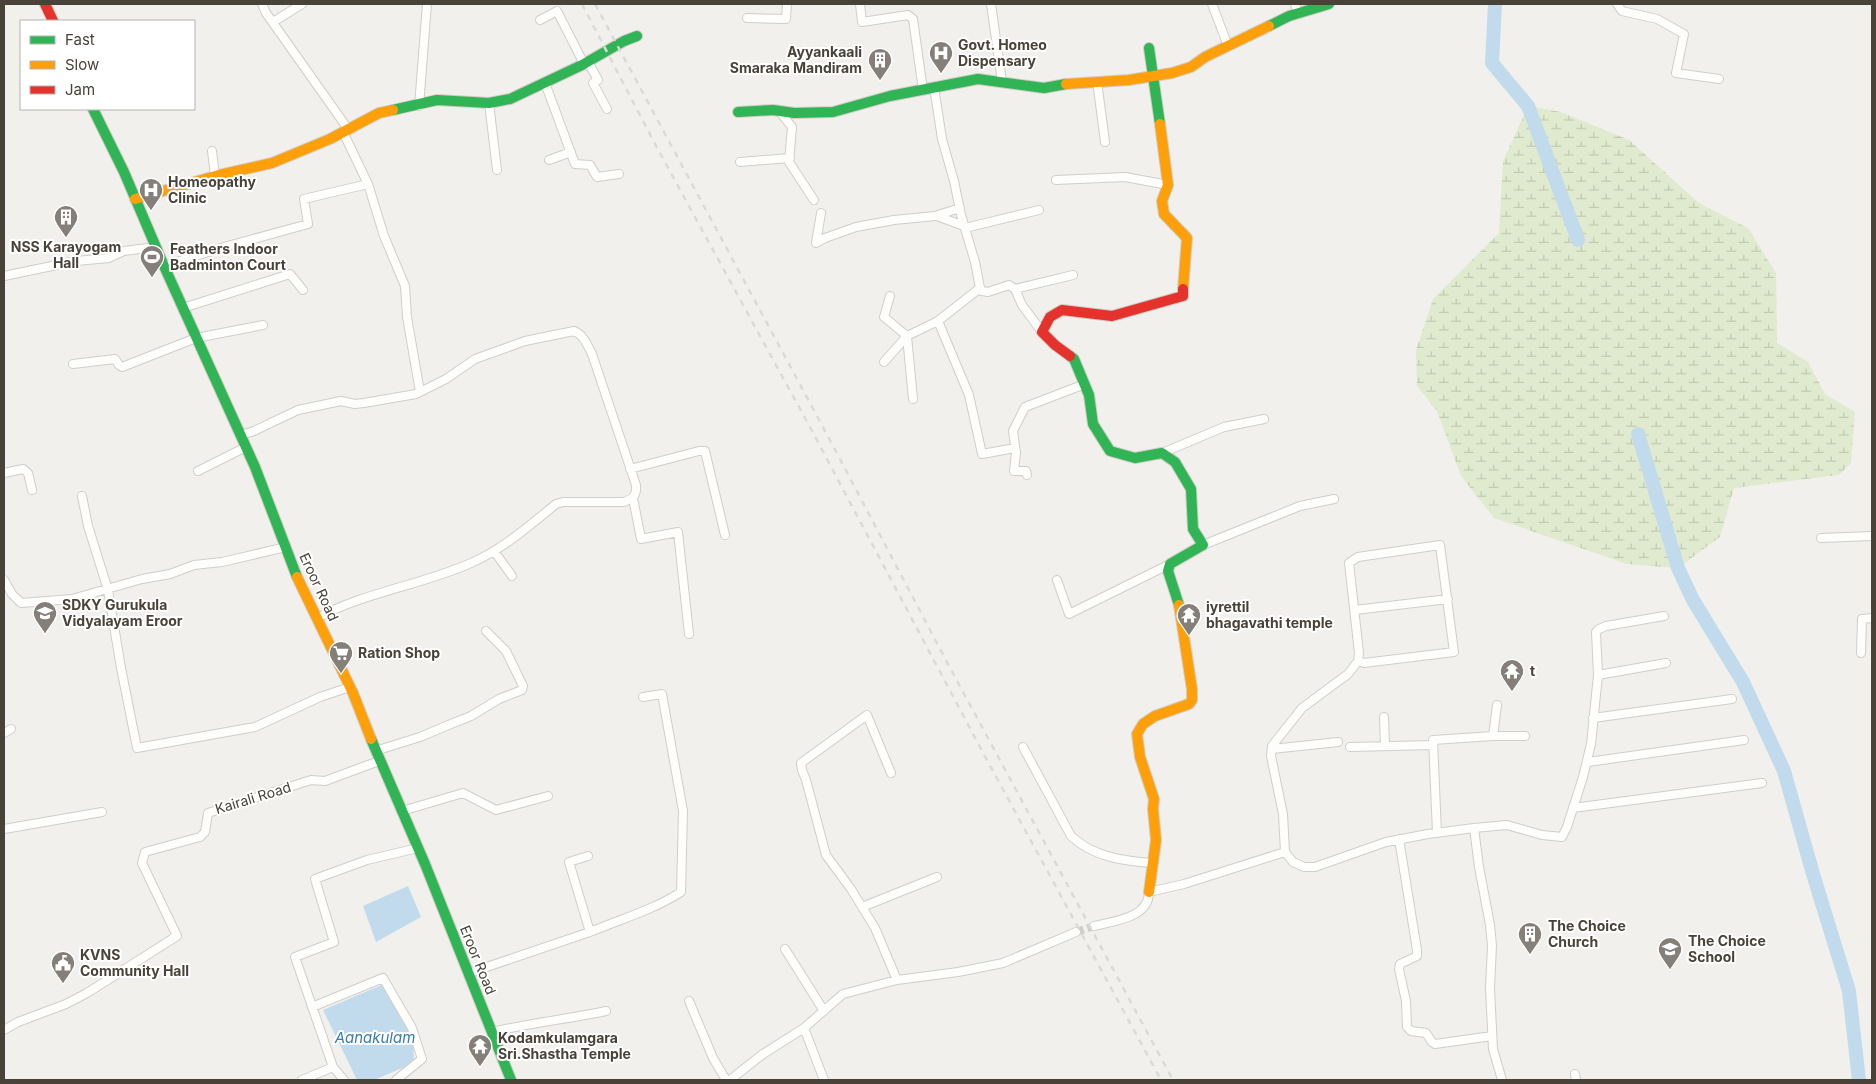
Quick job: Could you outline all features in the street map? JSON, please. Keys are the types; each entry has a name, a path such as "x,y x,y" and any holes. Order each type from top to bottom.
{"main road":[{"path":"45,4 53,20"},
{"path":"738,112 832,112 934,87 978,79 1044,88 1076,82 1129,80 1172,73 1191,67 1297,9 1329,4"},
{"path":"135,199 215,176 272,164 345,131 379,113 419,106 437,100 489,103 510,99 586,63 624,41 637,36"},
{"path":"1149,48 1165,151 1168,186 1162,201 1164,214 1187,238 1183,296 1112,316 1062,310 1050,317 1042,332 1055,346 1074,358 1089,395 1093,424 1110,451 1135,458 1162,453 1175,462 1191,489 1193,529 1203,545 1170,564 1168,571 1179,602 1192,700 1188,704 1155,716 1143,724 1137,734 1140,757 1154,799 1156,840 1149,892"},
{"name":"Eroor Road","path":"93,110 246,447 297,578 350,687 379,761 418,848 511,1080"}],"street":[{"path":"262,4 345,131 368,184 384,236 405,286 407,317 420,392"},
{"path":"273,22 302,4"},
{"path":"419,106 427,4"},
{"path":"747,18 786,19 787,4"},
{"path":"860,4 862,22 908,15 912,19 923,90"},
{"path":"991,4 1002,82"},
{"path":"1212,4 1228,46"},
{"path":"1617,4 1622,11 1657,19 1684,34 1676,74 1719,79"},
{"path":"540,20 557,11 586,63 598,80 593,83 608,110"},
{"path":"1097,81 1105,142"},
{"path":"545,83 575,164 590,165 597,177 619,174"},
{"path":"934,87 942,139 982,291 988,292 1009,286 1015,289 1073,276"},
{"path":"489,103 497,170"},
{"path":"779,111 792,127 789,162 814,200"},
{"path":"212,151 215,176"},
{"path":"549,160 571,152"},
{"path":"740,162 790,158"},
{"path":"1056,180 1125,177 1168,186"},
{"path":"164,266 308,224 304,199 368,184"},
{"path":"821,213 816,243 856,227 894,220 937,216 960,208"},
{"path":"937,216 964,227 1039,210"},
{"path":"4,276 76,261 109,258 124,251 155,247"},
{"path":"182,308 290,274 303,290"},
{"path":"884,362 907,336 938,321 980,288"},
{"path":"1015,289 1022,305 1042,332"},
{"path":"890,296 884,316 907,336 913,399"},
{"path":"938,321 969,395 982,454 1015,448"},
{"path":"73,364 116,359 120,367 122,367 196,338 262,325"},
{"path":"240,435 298,410 341,401 355,404 375,402 420,392 446,379 474,359 525,341 574,331 579,333 592,354 636,485 636,493 633,498 624,502 563,502 556,504 494,551 472,562 413,584 366,598 318,618"},
{"path":"1026,475 1026,471 1014,471 1015,448 1013,431 1025,407 1085,384"},
{"path":"1162,453 1224,427 1264,419"},
{"path":"198,471 246,447"},
{"path":"630,469 705,451 725,535"},
{"path":"4,473 23,469 28,473 32,490"},
{"path":"82,496 88,526 108,590 121,668 138,748 255,727 320,697 350,687"},
{"path":"633,498 641,539 678,532 689,634"},
{"path":"1203,545 1300,506 1334,499"},
{"path":"1821,538 1872,536"},
{"path":"1358,661 1364,663 1454,652 1440,545 1358,557 1349,563 1359,653 1358,661 1348,674 1302,708 1272,746 1271,756 1283,814 1286,852 1293,862 1304,867 1315,866 1399,839 1474,828 1506,825 1561,838 1567,827 1588,762 1598,675 1596,632 1599,628 1664,616"},
{"path":"4,580 12,594 21,603 72,600 142,579 170,574 194,565 222,562 286,547"},
{"path":"494,551 512,576"},
{"path":"1057,580 1069,614 1170,564"},
{"path":"1355,610 1448,599"},
{"path":"1861,653 1862,618 1872,618"},
{"path":"375,751 420,737 471,716 498,699 522,690 523,686 508,654 486,631"},
{"path":"1598,675 1666,663"},
{"path":"469,974 590,932 662,904 681,892 683,810 666,713 662,694 643,697"},
{"path":"1593,718 1732,699"},
{"path":"1493,736 1497,705"},
{"path":"891,773 867,715 801,763 826,855 875,928 897,980"},
{"path":"1384,717 1385,746"},
{"path":"1437,833 1433,740 1525,736"},
{"path":"1588,762 1744,740"},
{"path":"1272,749 1338,742"},
{"path":"1350,747 1433,745"},
{"path":"1023,747 1071,836 1076,841 1102,855 1123,860 1153,863"},
{"name":"Kairali Road","path":"4,1030 18,1022 66,1004 87,993 177,936 142,863 145,852 200,837 205,832 208,812 311,780 325,781 379,761"},
{"path":"1573,808 1762,783"},
{"path":"402,811 463,794 496,810 548,796"},
{"path":"4,829 102,812"},
{"path":"1474,828 1492,946 1490,988 1493,1049 1502,1080"},
{"path":"1399,839 1417,950 1417,956 1400,964 1399,969 1406,1001 1407,1027 1411,1031 1426,1033 1435,1044 1492,1036"},
{"path":"344,1080 333,1067 294,957 334,942 315,880 367,860 418,848"},
{"path":"1094,926 1131,916 1140,911 1146,905 1149,892 1184,884 1286,852"},
{"path":"588,856 569,862 590,932"},
{"path":"862,907 937,877"},
{"path":"689,1001 714,1058 732,1079 762,1054 804,1028 843,994 897,980 1003,964 1076,932"},
{"path":"785,949 824,1011"},
{"path":"312,1007 383,978 412,1028 422,1059 396,1080"},
{"path":"492,1032 526,1024 563,1020 606,1012"},
{"path":"804,1028 824,1080"},
{"path":"302,1080 333,1067"}],"green space":[{"path":"1528,106 1561,112 1629,140 1699,203 1748,228 1776,273 1777,343 1808,362 1825,394 1855,412 1851,463 1839,475 1734,488 1720,537 1678,568 1627,564 1494,518 1461,476 1437,411 1417,386 1416,350 1433,299 1499,233 1503,161"}],"water":[{"path":"408,886 421,917 376,942 363,906"},
{"name":"Aanakulam","path":"384,984 413,1037 414,1063 374,1080 357,1080 323,1010"}],"waterway":[{"path":"1495,4 1492,63 1528,106 1578,240"},
{"path":"1638,434 1678,568 1693,600 1743,682 1784,771 1849,991 1859,1080"}],"tunnel":[{"path":"1076,932 1094,926"}],"railway":[{"path":"582,4 655,144 811,429 981,749 1161,1080"},
{"path":"595,4 1173,1080"}],"traffic: fast":[{"path":"1269,26 1289,16 1329,4"},
{"path":"393,110 437,100 489,103 510,99 582,65 624,41 637,36"},
{"path":"1149,48 1160,124"},
{"path":"738,112 773,110 794,113 833,112 890,96 978,79 1044,88 1066,84"},
{"path":"93,110 124,172 164,266 255,467 297,577"},
{"path":"1070,356 1074,359 1089,395 1093,424 1110,451 1135,458 1162,453 1175,462 1191,489 1193,529 1203,545 1170,564 1168,571 1179,605"},
{"path":"371,739 425,864 511,1080"}],"traffic: slow":[{"path":"1066,84 1129,80 1172,73 1191,67 1205,57 1269,26"},
{"path":"135,199 219,175 272,163 330,139 379,113 393,110"},
{"path":"1160,124 1168,185 1162,201 1164,214 1187,238 1183,289"},
{"path":"297,577 353,693 371,739"},
{"path":"1149,892 1156,840 1154,799 1140,757 1137,734 1143,724 1155,716 1189,704 1192,700 1179,605"}],"traffic: jam":[{"path":"45,4 53,20"},
{"path":"1070,356 1042,332 1050,317 1062,310 1112,316 1183,296 1183,289"}],"place":[{"name":"Govt. Homeo Dispensary","path":"941,74"},
{"name":"Ayyankaali Smaraka Mandiram","path":"880,81"},
{"name":"Homeopathy Clinic","path":"151,211"},
{"name":"NSS Karayogam Hall","path":"66,238"},
{"name":"Feathers Indoor Badminton Court","path":"152,278"},
{"name":"SDKY Gurukula Vidyalayam Eroor","path":"45,634"},
{"name":"iyrettil bhagavathi temple","path":"1189,636"},
{"name":"Ration Shop","path":"341,674"},
{"name":"t","path":"1512,692"},
{"name":"The Choice Church","path":"1530,955"},
{"name":"The Choice School","path":"1670,970"},
{"name":"KVNS Community Hall","path":"63,984"},
{"name":"Kodamkulamgara Sri.Shastha Temple","path":"480,1067"}]}
